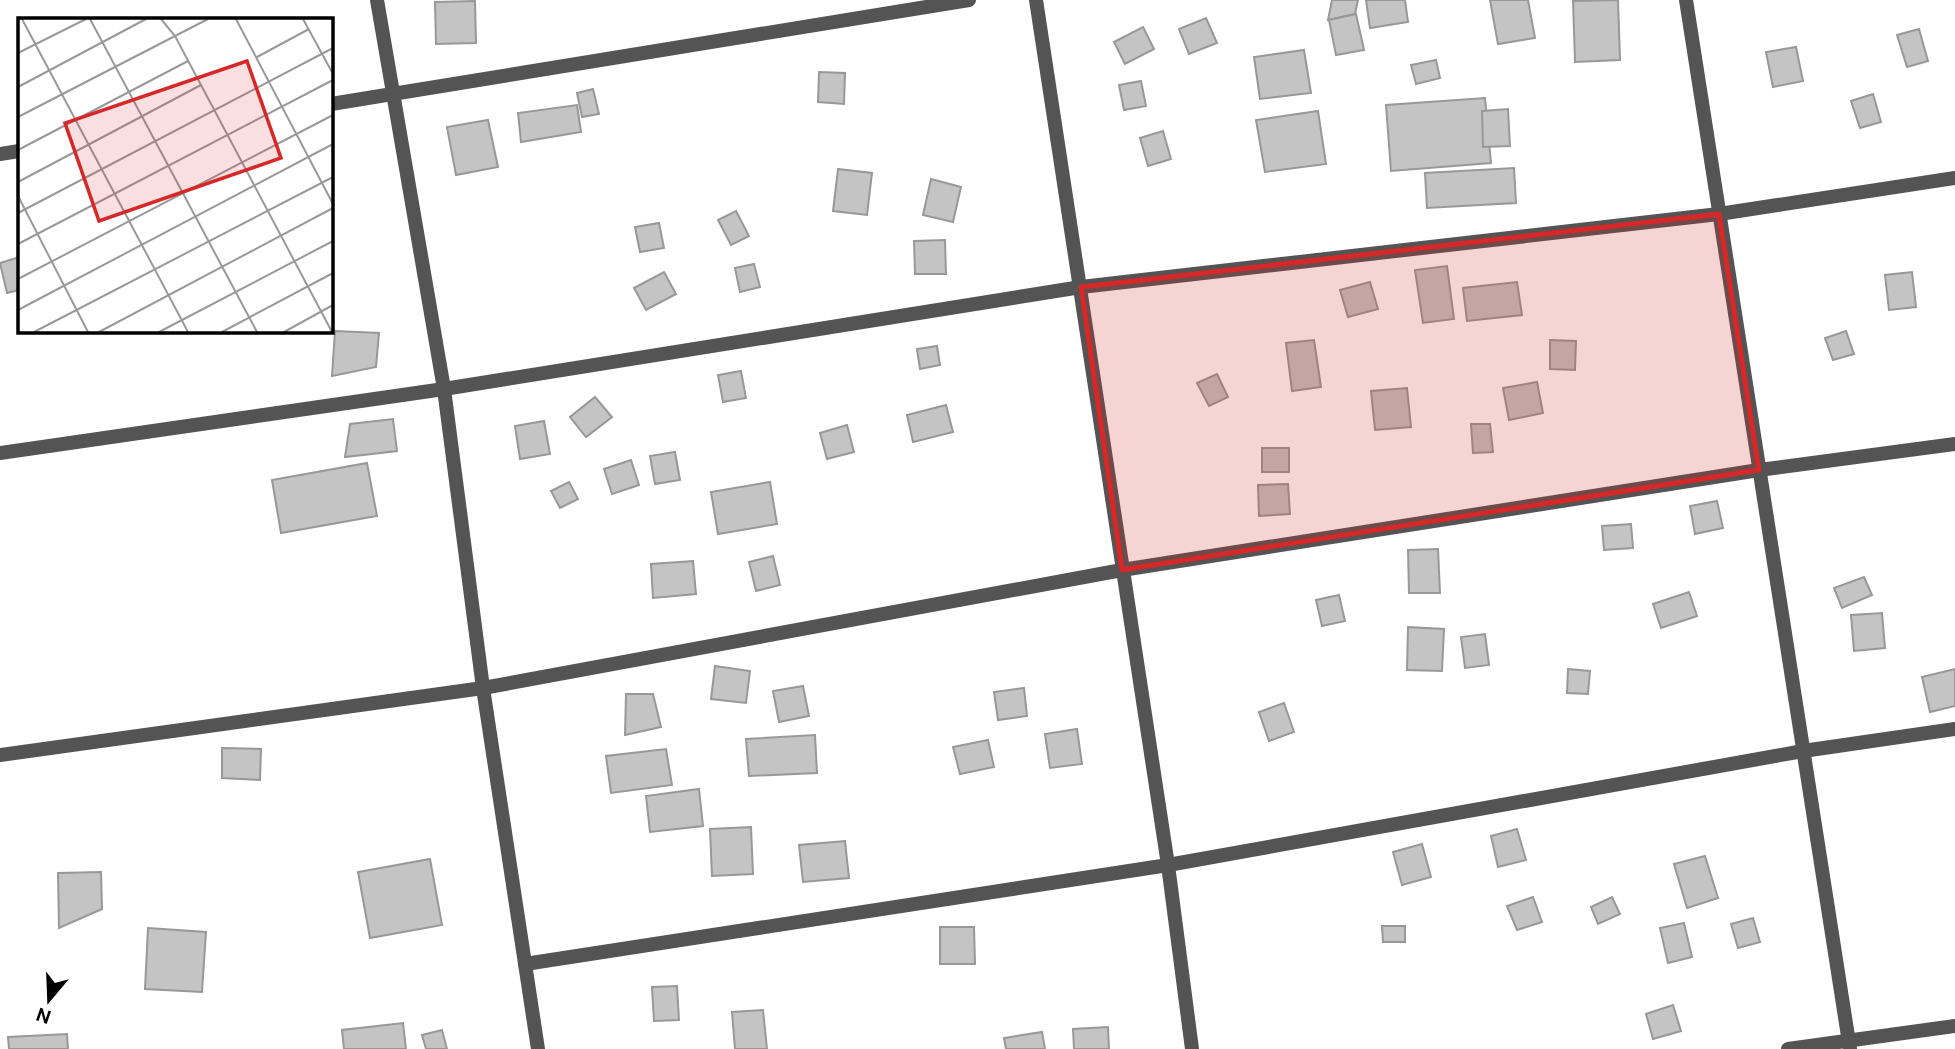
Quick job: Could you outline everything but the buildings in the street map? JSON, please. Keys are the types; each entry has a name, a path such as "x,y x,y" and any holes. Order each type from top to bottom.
{"street":[{"path":"377,0 444,389 483,688 538,1049"},
{"path":"332,104 970,0"},
{"path":"1036,0 1168,865 1192,1049"},
{"path":"1686,0 1849,1044"},
{"path":"0,154 18,151"},
{"path":"0,453 444,389 1081,287 1719,214 1955,178"},
{"path":"0,755 483,688 1122,570 1759,470 1955,444"},
{"path":"525,964 1168,865 1803,751 1955,729"},
{"path":"1788,1049 1849,1044 1955,1026"}],"highlighted area":[{"path":"1719,214 1759,470 1122,570 1081,287"}]}
